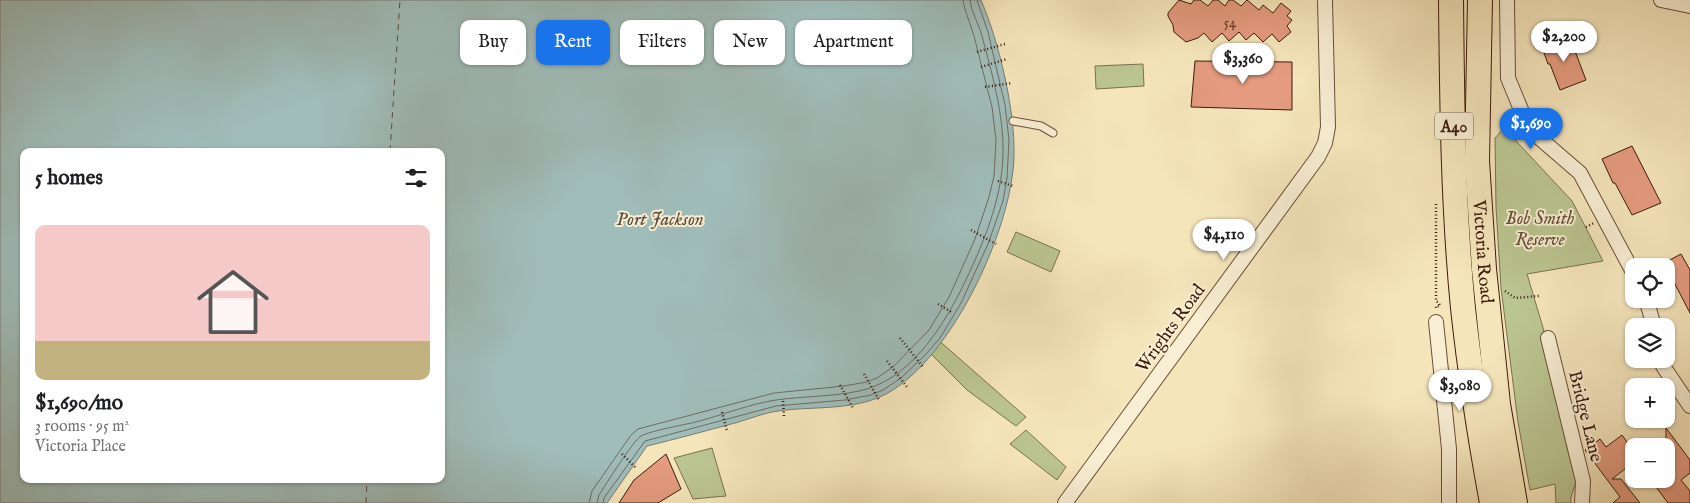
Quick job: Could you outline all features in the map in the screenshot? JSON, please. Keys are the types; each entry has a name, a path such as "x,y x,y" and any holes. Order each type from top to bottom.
{"highway":[{"name":"Victoria Road","path":"1451,0 1454,166 1463,306 1482,448 1492,503"},
{"name":"Victoria Road","path":"1480,0 1477,161 1483,250 1498,404 1516,503"}],"street":[{"name":"Wrights Road","path":"1065,503 1318,157 1325,143 1328,127 1325,0"},
{"path":"1507,0 1508,78 1529,129 1580,173 1625,258"},
{"path":"1661,0 1690,6"},
{"path":"1436,322 1449,449 1449,503"},
{"name":"Bridge Lane","path":"1548,338 1583,481 1582,503"},
{"path":"1664,368 1690,406"}],"lane":[{"path":"1013,122 1041,126 1053,133"}],"path":[{"path":"978,52 1005,44"},
{"path":"981,67 1007,59"},
{"path":"985,87 1012,83"},
{"path":"998,181 1014,186"},
{"path":"971,230 996,244"},
{"path":"1501,288 1515,298 1539,296"},
{"path":"938,304 953,313"},
{"path":"900,338 923,367"},
{"path":"887,360 906,387"},
{"path":"864,374 879,400"},
{"path":"840,385 853,408"},
{"path":"783,401 784,417"},
{"path":"722,412 727,431"},
{"path":"622,454 636,468"}],"green space":[{"path":"1143,64 1144,86 1096,89 1095,66"},
{"name":"Bob Smith Reserve","path":"1504,128 1572,201 1603,261 1527,274 1544,331 1576,482 1571,503 1556,503 1555,484 1530,490 1518,422 1501,288 1496,207 1495,138"},
{"path":"1016,232 1060,251 1051,272 1007,252"},
{"path":"936,338 1026,417 1016,426 967,390 928,351"},
{"path":"1026,430 1066,467 1057,480 1010,444"},
{"path":"712,448 726,496 693,499 674,458"}],"water":[{"name":"Port Jackson","path":"0,0 981,0 1000,55 1009,97 1014,137 1011,185 1003,218 974,288 955,322 934,352 910,377 886,394 874,399 847,406 773,412 647,446 607,503 0,503"}],"building":[{"path":"1179,0 1191,4 1194,0 1200,0 1208,6 1213,0 1218,0 1225,6 1229,0 1233,0 1241,6 1247,0 1259,10 1263,5 1273,13 1281,3 1291,11 1287,16 1292,20 1287,26 1291,32 1279,42 1272,34 1263,42 1254,33 1246,40 1239,32 1229,41 1222,33 1212,42 1204,33 1198,38 1186,42 1174,32 1173,25 1168,16 1168,13"},
{"path":"1570,38 1586,80 1560,90 1542,47"},
{"path":"1195,61 1292,62 1292,110 1191,107"},
{"path":"1632,146 1661,203 1632,215 1615,183 1613,183 1602,159"},
{"path":"1681,254 1690,270 1690,313 1675,284 1675,258 1673,258"},
{"path":"1666,428 1674,438 1666,438"},
{"path":"1622,435 1625,439 1625,469 1612,479 1621,479 1625,484 1625,488 1628,488 1640,503 1613,503 1620,497 1585,450 1600,439 1606,447"},
{"path":"1675,440 1690,460 1690,473 1681,480 1690,491 1690,503 1668,503 1657,488 1675,488"},
{"path":"666,454 681,489 658,503 619,503 634,480"}],"ferry route":[{"path":"390,148 400,0"},
{"path":"366,503 367,483"}]}
